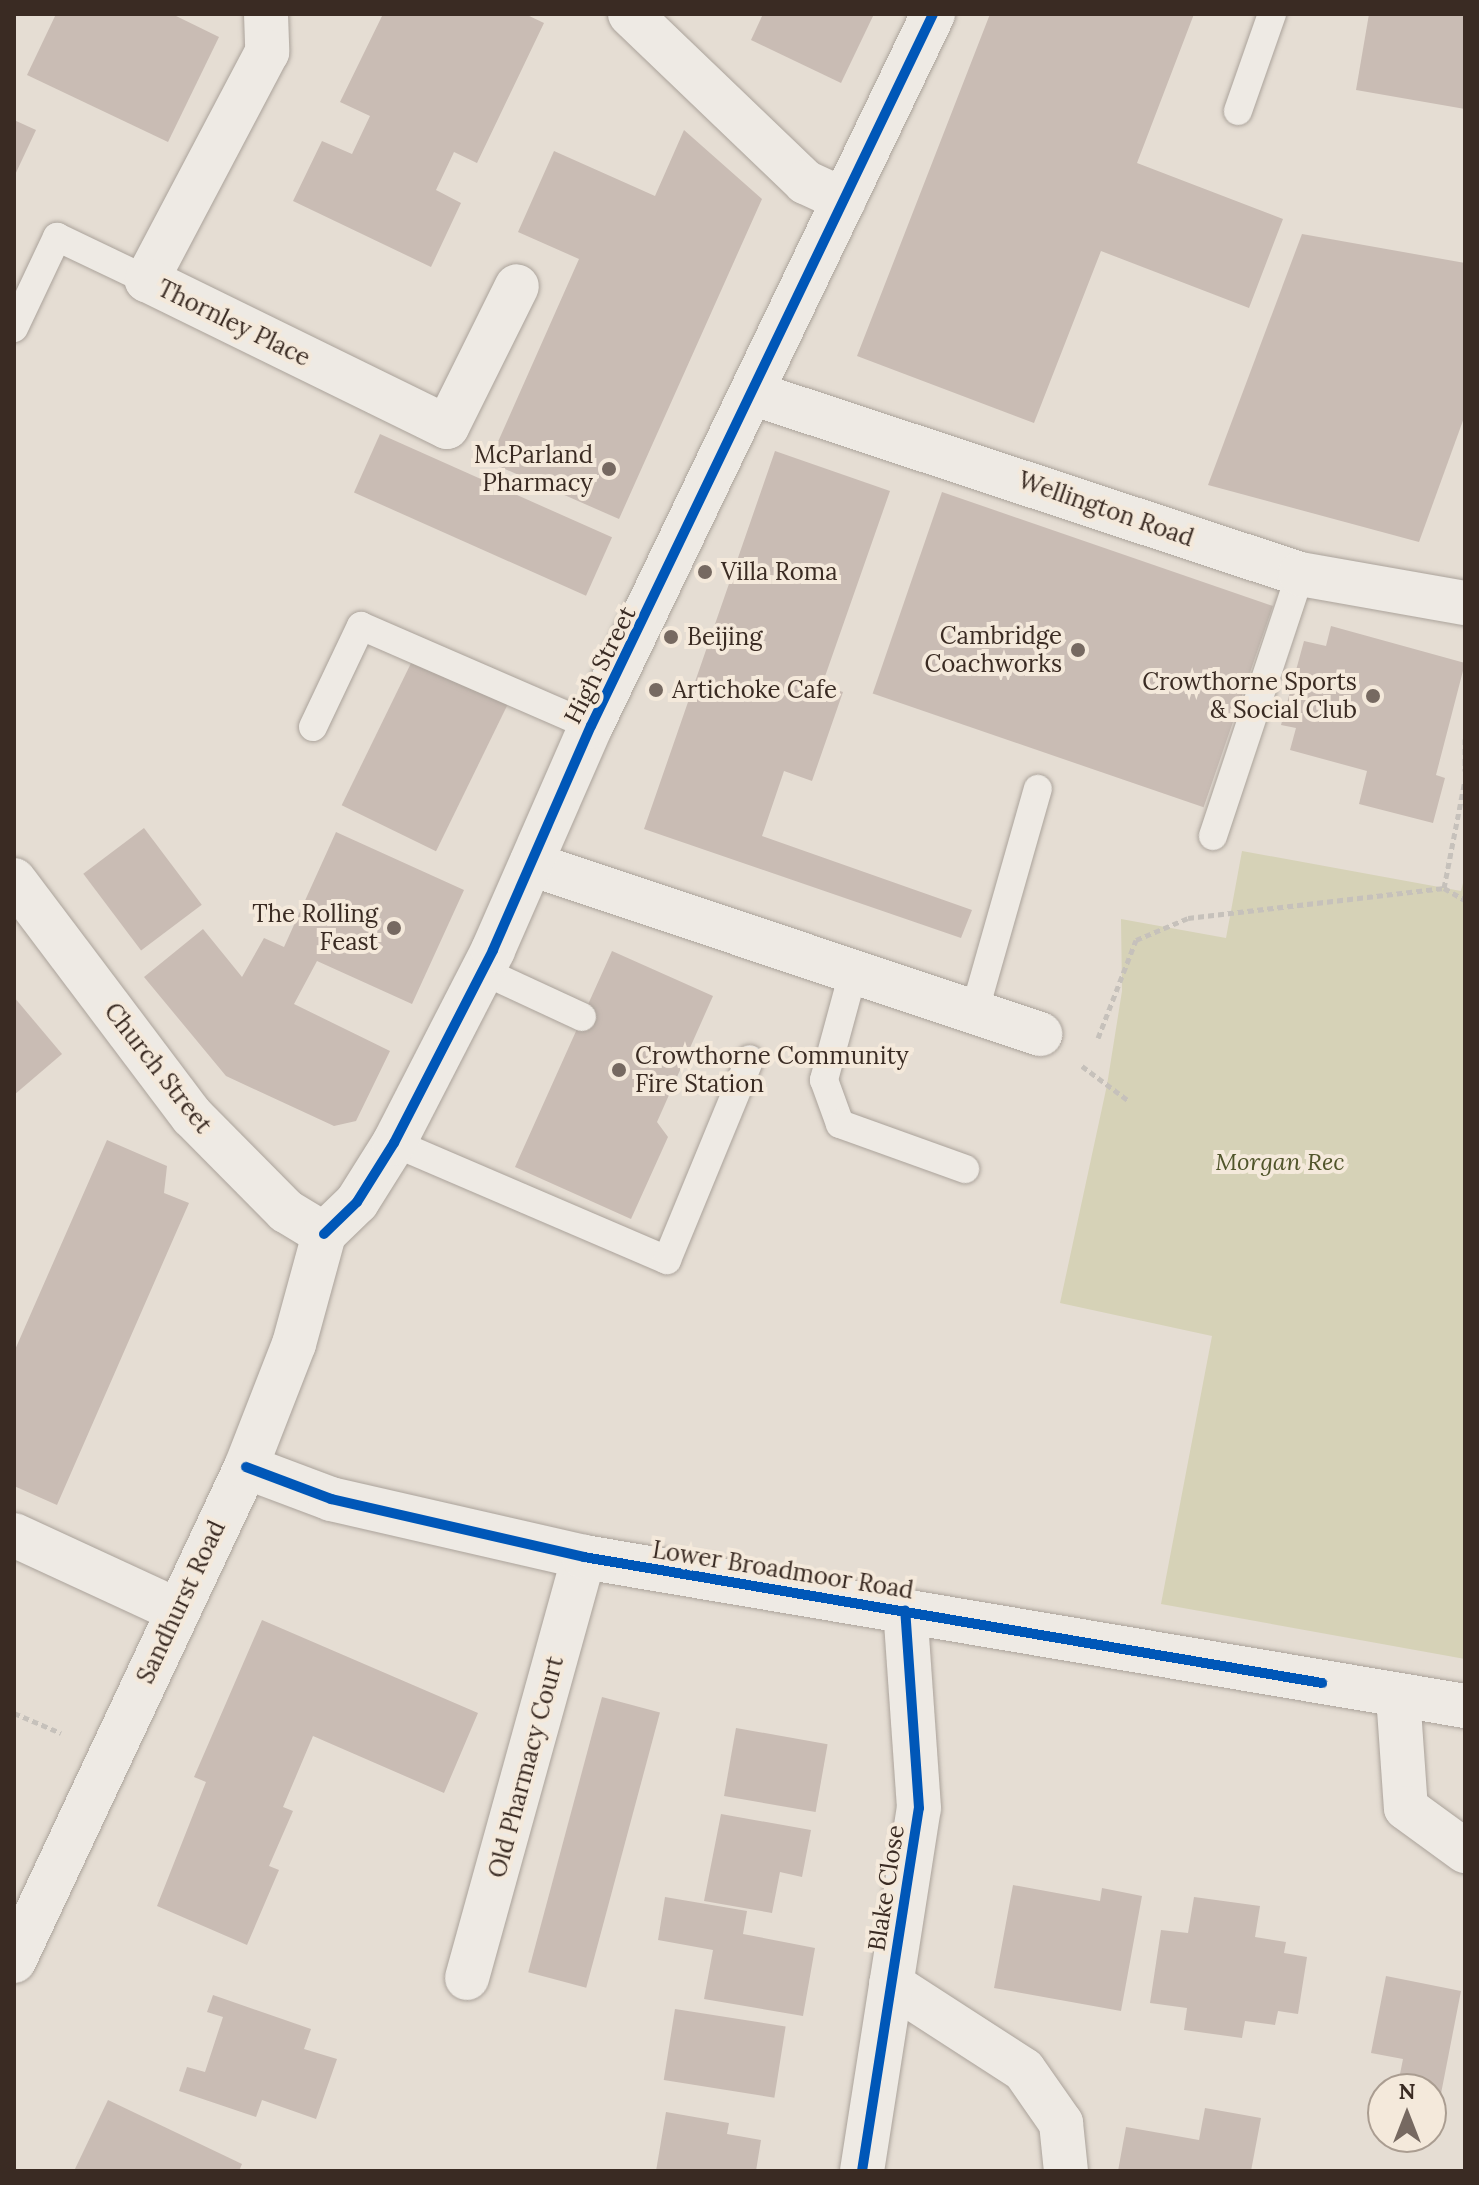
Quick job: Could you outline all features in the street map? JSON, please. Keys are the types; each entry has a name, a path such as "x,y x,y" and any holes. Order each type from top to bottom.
{"street":[{"name":"Thornley Place","path":"266,14 267,52 147,280 447,427 517,286"},
{"path":"630,14 805,182 844,200"},
{"name":"High Street","path":"324,1234 357,1202 394,1143 483,971 591,726 933,14"},
{"name":"Wellington Road","path":"752,393 1300,574 1465,603"},
{"path":"531,864 1040,1034"},
{"name":"Church Street","path":"14,880 192,1116 286,1211 324,1234"},
{"name":"Sandhurst Road","path":"14,1961 174,1609 246,1467 294,1344 324,1234"},
{"name":"Lower Broadmoor Road","path":"246,1467 331,1499 584,1557 1465,1706"},
{"path":"14,1535 174,1609"},
{"name":"Old Pharmacy Court","path":"467,1978 584,1557"},
{"name":"Blake Close","path":"862,2171 919,1808 905,1610"},
{"path":"1398,1695 1406,1808 1465,1851"},
{"name":"Blake Close","path":"891,1984 1024,2070 1061,2123 1066,2171"}],"lane":[{"path":"1238,111 1272,14"},
{"path":"14,328 57,237 147,280"},
{"path":"1213,836 1300,574"},
{"path":"313,727 361,626 591,726"},
{"path":"974,1013 1038,789"},
{"path":"483,971 582,1017"},
{"path":"853,973 824,1080 840,1124 965,1169"},
{"path":"394,1143 667,1260 750,1059"}],"path":[{"path":"1465,739 1465,771"},
{"path":"1444,888 1465,780"},
{"path":"1096,1043 1136,940 1188,918 1444,888 1465,900"},
{"path":"1086,1069 1091,1056"}],"green space":[{"name":"Morgan Rec","path":"1242,851 1461,891 1465,875 1465,1659 1161,1604 1212,1336 1060,1303 1107,1085 1122,991 1121,919 1226,938"}],"building":[{"path":"56,14 172,14 219,37 168,142 27,75"},
{"path":"383,14 525,14 544,23 477,163 454,152 436,190 461,203 431,267 293,201 322,141 352,154 370,116 340,102"},
{"path":"763,14 874,14 841,83 751,40"},
{"path":"990,14 1194,14 1137,163 1283,219 1249,308 1101,251 1034,423 857,356"},
{"path":"1369,14 1465,14 1465,109 1356,90"},
{"path":"14,120 36,130 14,177"},
{"path":"684,130 762,199 619,519 489,462 579,259 518,232 554,151 655,196"},
{"path":"1302,234 1465,263 1465,415 1419,542 1208,485"},
{"path":"380,434 612,537 586,596 354,492"},
{"path":"775,451 890,491 822,685 843,692 812,781 784,771 762,836 972,910 961,938 644,829"},
{"name":"Cambridge Coachworks","path":"942,492 1273,606 1204,807 873,693"},
{"name":"Crowthorne Sports & Social Club","path":"1331,626 1465,663 1436,775 1445,778 1433,823 1359,804 1367,771 1290,750 1296,728 1281,725 1304,641 1326,646"},
{"path":"414,657 508,703 436,851 342,805"},
{"path":"144,828 202,905 141,950 83,874"},
{"path":"336,832 464,890 412,1004 317,961 294,1004 390,1051 356,1121 334,1126 226,1076 144,977 203,929 242,977 264,938 284,947"},
{"name":"Crowthorne Community Fire Station","path":"612,951 713,996 657,1122 668,1137 631,1219 515,1167"},
{"path":"14,997 62,1054 14,1095"},
{"path":"107,1140 167,1166 164,1193 189,1203 57,1505 14,1486 14,1352"},
{"path":"262,1620 478,1713 444,1793 313,1736 283,1807 293,1811 269,1866 279,1870 247,1945 157,1906 206,1782 194,1777"},
{"path":"602,1697 660,1713 586,1988 528,1972"},
{"path":"736,1728 828,1744 816,1812 724,1796"},
{"path":"721,1814 811,1830 802,1877 780,1872 772,1913 704,1901"},
{"path":"1013,1885 1100,1901 1102,1888 1142,1896 1121,2011 994,1988"},
{"path":"665,1897 747,1911 743,1934 815,1948 803,2016 704,1999 713,1950 658,1940"},
{"path":"1194,1897 1260,1906 1255,1937 1286,1942 1284,1953 1307,1957 1298,2014 1278,2011 1275,2025 1245,2021 1242,2038 1184,2030 1187,2008 1150,2003 1161,1930 1188,1933"},
{"path":"1386,1976 1461,1991 1445,2073 1400,2073 1403,2059 1371,2053"},
{"path":"213,1995 311,2029 304,2049 337,2059 316,2119 262,2100 256,2117 179,2091 187,2067 205,2072 223,2017 207,2012"},
{"path":"675,2009 786,2027 774,2098 664,2080"},
{"path":"108,2100 242,2164 239,2171 74,2171"},
{"path":"1205,2108 1261,2118 1251,2171 1118,2171 1126,2127 1199,2140"},
{"path":"666,2112 729,2123 727,2134 761,2140 756,2171 656,2171"}],"cycle path":[{"path":"324,1234 357,1202 394,1143 493,950 591,726 933,14"},
{"path":"246,1467 331,1499 584,1557 1322,1683"},
{"path":"862,2171 919,1808 905,1610"}],"place":[{"name":"McParland Pharmacy","path":"609,469"},
{"name":"Villa Roma","path":"705,572"},
{"name":"Beijing","path":"671,637"},
{"name":"Cambridge Coachworks","path":"1078,650"},
{"name":"Artichoke Cafe","path":"656,690"},
{"name":"Crowthorne Sports & Social Club","path":"1373,696"},
{"name":"The Rolling Feast","path":"394,928"},
{"name":"Crowthorne Community Fire Station","path":"619,1070"}]}
